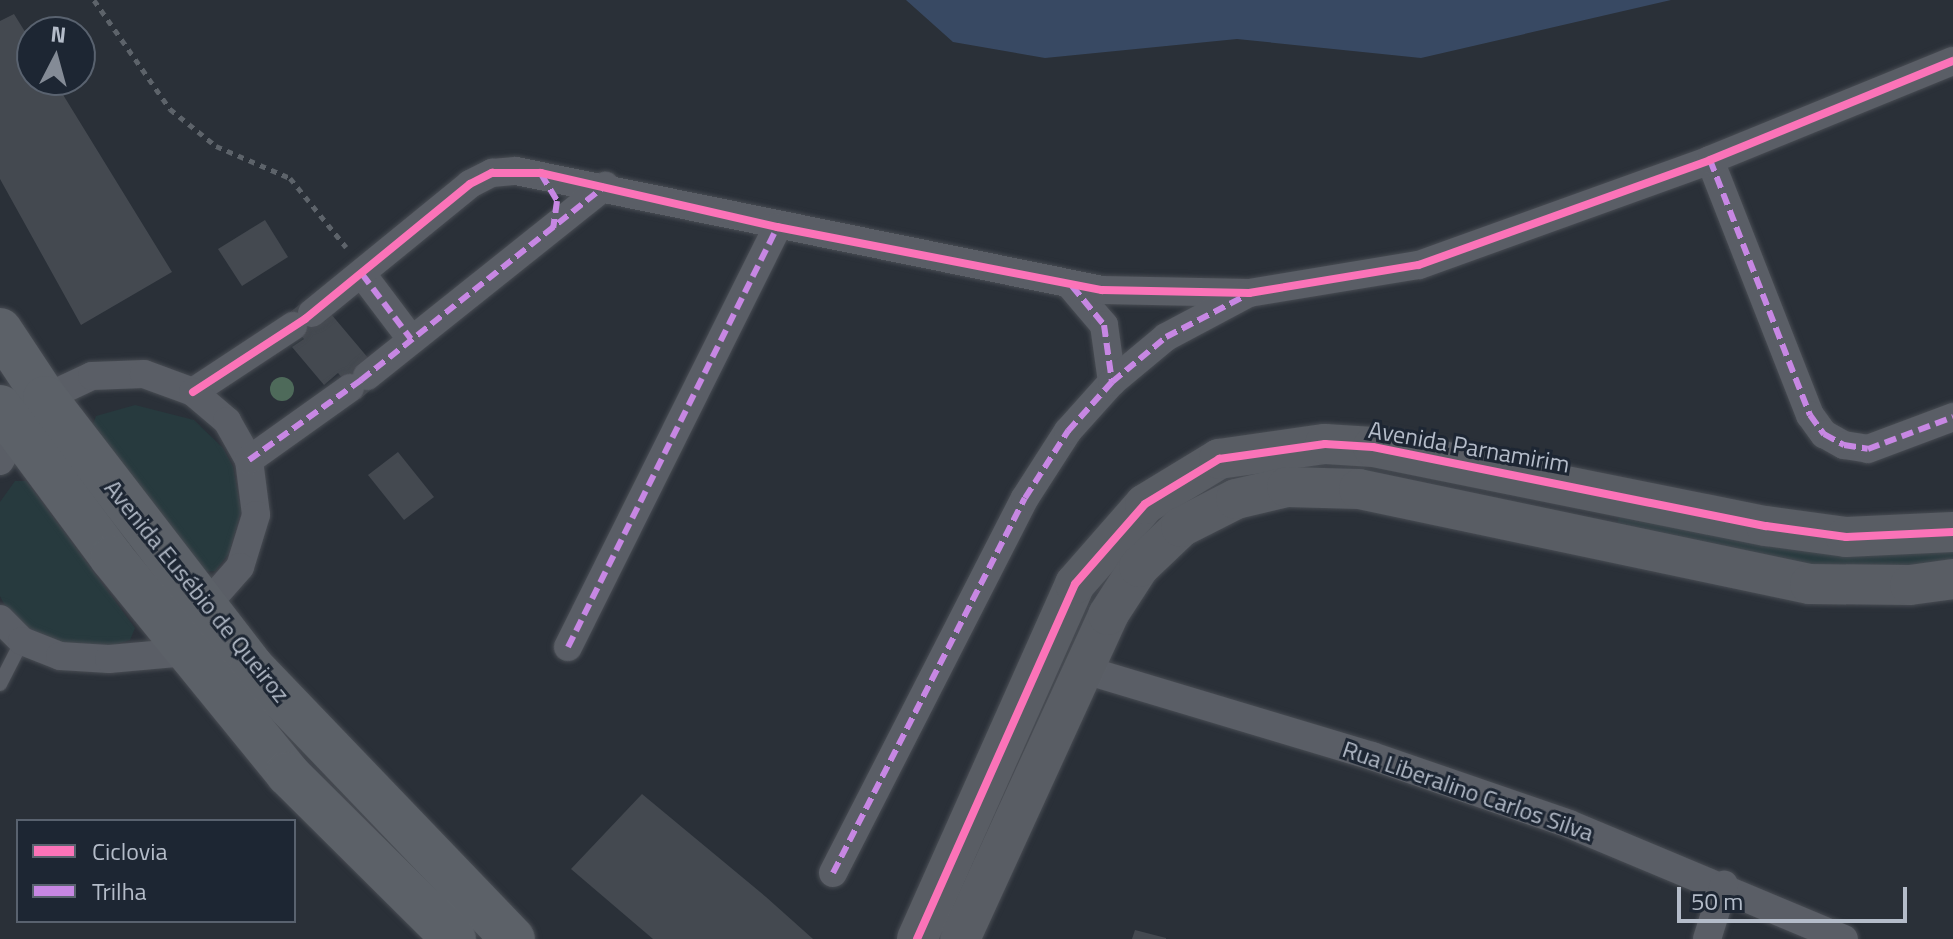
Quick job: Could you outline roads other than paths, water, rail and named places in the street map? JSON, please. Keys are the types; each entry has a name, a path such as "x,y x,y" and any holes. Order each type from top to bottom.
{"main road":[{"name":"Avenida Eusébio de Queiroz","path":"0,330 45,398 204,608 404,830 513,939"},
{"name":"Avenida Eusébio de Queiroz","path":"5,433 288,774 454,939"}],"street":[{"path":"193,392 302,320 470,184 492,173 541,173 777,227 1102,290 1249,293 1419,265 1710,160 1953,61"},
{"path":"1710,160 1810,415 1824,434 1844,445 1868,449 1953,417"},
{"path":"541,173 557,201 553,228"},
{"path":"249,460 358,382 605,186"},
{"path":"568,647 777,227"},
{"path":"362,274 411,339"},
{"path":"1069,284 1104,325 1112,382"},
{"path":"833,873 1025,498 1068,431 1112,382 1166,337 1249,293"},
{"path":"45,398 92,376 144,374 193,392 227,421 249,460 256,515 240,567 204,608"},
{"name":"Avenida Parnamirim","path":"917,939 1075,584 1110,539 1176,482 1219,459 1325,444 1421,454 1577,487 1846,537 1953,532"},
{"path":"960,939 1082,669 1139,567 1181,527 1236,499 1287,487 1359,489 1810,584 1910,585 1953,579"},
{"path":"1569,532 1577,487"},
{"path":"0,619 11,644 60,656 141,658 187,652"},
{"name":"Rua Liberalino Carlos Silva","path":"1082,669 1372,756 1569,824 1724,885 1844,939"},
{"path":"955,852 993,867"},
{"path":"1707,939 1724,885"}],"lane":[{"path":"0,684 11,644"}],"water":[{"path":"906,0 1671,0 1421,58 1237,39 1045,58 953,42"}]}
